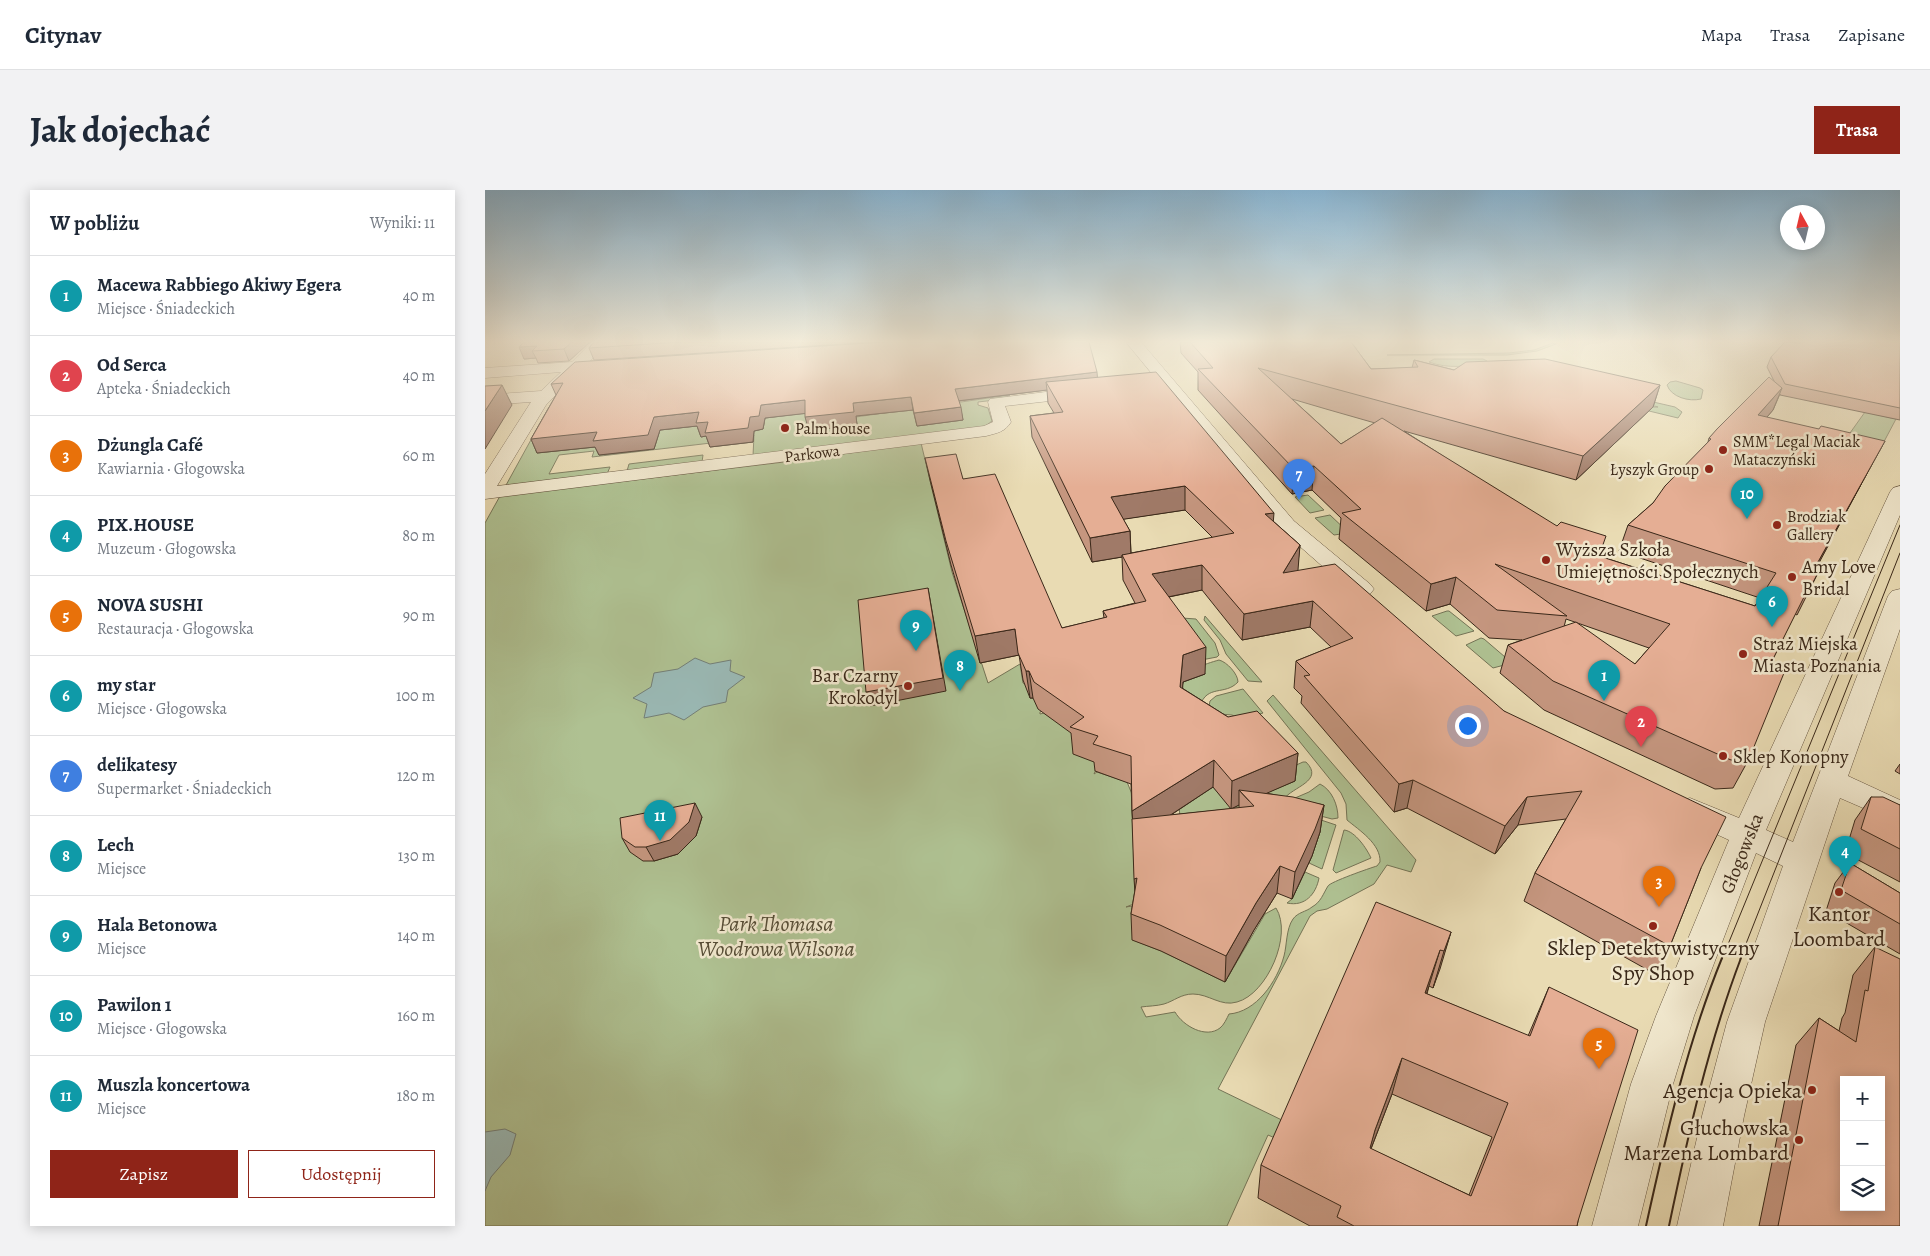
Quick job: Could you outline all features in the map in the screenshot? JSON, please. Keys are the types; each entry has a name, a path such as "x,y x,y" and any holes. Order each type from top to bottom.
{"street":[{"path":"485,489 493,464 530,413 551,390"},
{"name":"Parkowa","path":"485,493 986,431 999,427 1002,422 996,402 1101,390"},
{"path":"1167,390 1287,525 1382,607"},
{"path":"485,400 545,396"},
{"name":"Głogowska","path":"1615,1226 1652,1084 1675,1016 1747,836 1900,492"},
{"path":"1700,1226 1723,1116 1746,1022 1802,860 1833,781 1900,596"},
{"path":"1833,781 1900,813"},
{"path":"1667,798 1802,860"}],"green space":[{"path":"1670,390 1703,390 1701,399 1696,400 1681,398"},
{"path":"1010,395 1004,399 978,402 978,405 988,408 992,421 984,427 753,456 754,435 748,431 763,429 765,418 809,413 857,425 856,417"},
{"path":"1649,401 1675,407 1682,412 1678,418 1649,411 1653,407 1658,407 1647,404"},
{"path":"559,404 603,446 653,449 660,430 704,425 719,435 711,443 592,457 594,451 559,455 549,474 610,467 607,474 505,487 549,407"},
{"path":"1865,412 1896,419 1878,453 1845,440"},
{"name":"Park Thomasa Woodrowa Wilsona","path":"921,443 952,572 988,683 1020,664 1023,683 1060,700 1040,712 1040,714 1044,713 1069,722 1101,764 1097,767 1094,774 1097,772 1127,782 1150,860 1136,903 1126,907 1138,905 1133,940 1161,951 1225,982 1265,914 1276,908 1280,919 1279,947 1267,976 1248,997 1237,1002 1226,1003 1204,996 1189,994 1164,1004 1141,1007 1146,1017 1175,1012 1183,1022 1195,1029 1208,1032 1220,1028 1229,1014 1248,1008 1271,985 1281,966 1289,927 1295,917 1318,903 1330,884 1377,866 1380,862 1377,849 1373,843 1347,820 1346,804 1341,793 1267,701 1273,695 1416,860 1411,872 1387,865 1374,884 1310,916 1218,1089 1290,1124 1282,1141 1268,1135 1227,1226 485,1226 485,523 500,496 784,462"},
{"path":"703,455 702,462 627,471 629,464"},
{"path":"1308,495 1324,510 1310,513 1295,497"},
{"path":"1330,515 1348,533 1334,535 1315,518"},
{"path":"1447,611 1474,631 1456,636 1432,616"},
{"path":"1205,616 1262,682 1248,681 1226,654 1220,640 1204,620"},
{"path":"1182,618 1196,619 1215,643 1219,655 1217,657 1196,661"},
{"path":"1481,638 1512,663 1493,668 1466,645"},
{"path":"1219,660 1231,669 1236,675 1238,682 1228,689 1212,692 1207,695 1200,706 1104,700 1182,687 1191,672"},
{"path":"1243,689 1263,713 1241,719 1232,715 1220,714 1209,706 1210,701 1216,696"},
{"path":"1306,762 1312,774 1305,783 1284,799 1182,843 1179,805 1213,787 1231,808 1294,781 1285,770"},
{"path":"1320,784 1328,790 1333,798 1338,818 1332,819 1298,810 1295,798 1309,792"},
{"path":"1321,820 1336,825 1322,869 1309,863 1320,832"},
{"path":"1344,830 1356,837 1364,845 1371,858 1336,873 1333,870"},
{"path":"1305,872 1319,878 1318,884 1309,898 1299,903 1287,903 1292,899"}],"water":[{"path":"695,658 710,664 731,660 730,671 745,677 728,690 726,702 703,707 684,720 669,713 644,718 647,704 633,698 651,687 654,673 678,669"},
{"path":"505,1129 516,1134 510,1155 491,1177 485,1191 485,1132"}],"building":[{"path":"485,390 499,390 485,411"},
{"path":"559,390 955,390 961,407 914,413 911,397 853,403 854,412 805,417 805,400 761,405 759,416 750,417 748,428 705,433 708,422 696,423 699,412 654,417 648,435 593,441 597,432 531,439"},
{"path":"1051,390 1171,390 1274,513 1265,514 1300,545 1283,573 1335,564 1504,711 1726,817 1701,868 1670,946 1535,873 1582,791 1527,797 1505,826 1413,780 1399,784 1304,676 1310,675 1296,661 1353,638 1313,601 1244,614 1202,565 1152,574 1206,647 1183,655 1180,687 1228,717 1257,711 1298,753 1232,781 1214,760 1132,811 1131,756 1093,744 1098,736 1070,727 1084,717 1034,682 1029,671 1026,671 1018,653 1015,629 975,636 946,541 925,458 956,454 963,479 995,474 1062,628 1107,617 1103,611 1146,601 1122,555 1234,533 1185,486 1111,497 1130,531 1090,538 1030,416 1063,412"},
{"path":"1218,390 1282,390 1341,444 1382,418 1557,526 1561,522 1606,536 1599,556 1755,606 1776,573 1628,525 1653,503 1665,486 1756,390 1780,390 1758,415 1819,429 1821,426 1885,441 1818,562 1823,563 1769,667 1784,673 1749,759 1731,760 1553,681 1508,645 1576,622 1635,664 1670,624 1495,564 1567,616 1497,610 1456,577 1431,584 1342,513 1361,509 1314,466 1294,469"},
{"path":"1341,390 1654,390 1583,456"},
{"path":"1815,390 1900,390 1900,408"},
{"path":"928,588 943,678 866,692 858,600"},
{"path":"1239,790 1293,797 1324,805 1295,872 1280,866 1256,903 1226,956 1160,925 1131,914 1137,878 1134,879 1132,819 1254,806"},
{"path":"1871,797 1883,797 1900,805 1900,849 1861,829"},
{"path":"695,803 689,822 670,840 646,847 635,847 622,838 620,818"},
{"path":"1850,863 1900,893 1900,924 1841,890"},
{"path":"1376,902 1451,932 1444,951 1440,950 1425,993 1530,1036 1549,987 1638,1030 1577,1226 1354,1226 1337,1217 1341,1206 1261,1165","holes":["1402,1058 1508,1103 1471,1196 1370,1148"]},
{"path":"1875,947 1900,959 1900,1226 1778,1226 1819,1018 1856,1042 1865,990 1868,991"}],"tram line":[{"path":"1722,959 1900,525"},
{"path":"1740,959 1900,553"},
{"path":"1646,1226 1688,1057 1698,1023 1722,958"},
{"path":"1669,1226 1691,1124 1709,1057 1741,958"}],"place":[{"name":"Palm house","path":"785,428"},
{"name":"SMM*Legal Maciak Mataczyński","path":"1723,450"},
{"name":"Łyszyk Group","path":"1709,469"},
{"name":"delikatesy","path":"1299,500"},
{"name":"Pawilon 1","path":"1747,519"},
{"name":"Brodziak Gallery","path":"1777,525"},
{"name":"Wyższa Szkoła Umiejętności Społecznych","path":"1546,560"},
{"name":"Amy Love Bridal","path":"1792,577"},
{"name":"my star","path":"1772,627"},
{"name":"Hala Betonowa","path":"916,651"},
{"name":"Straż Miejska Miasta Poznania","path":"1743,654"},
{"name":"Bar Czarny Krokodyl","path":"908,686"},
{"name":"Lech","path":"960,691"},
{"name":"Macewa Rabbiego Akiwy Egera","path":"1604,701"},
{"name":"Od Serca","path":"1641,747"},
{"name":"Sklep Konopny","path":"1723,756"},
{"name":"Muszla koncertowa","path":"660,841"},
{"name":"PIX.HOUSE","path":"1845,877"},
{"name":"Kantor Loombard","path":"1839,892"},
{"name":"Dżungla Café","path":"1659,907"},
{"name":"Sklep Detektywistyczny Spy Shop","path":"1653,926"},
{"name":"NOVA SUSHI","path":"1599,1069"},
{"name":"Agencja Opieka","path":"1812,1090"},
{"name":"Głuchowska Marzena Lombard","path":"1799,1140"}]}
